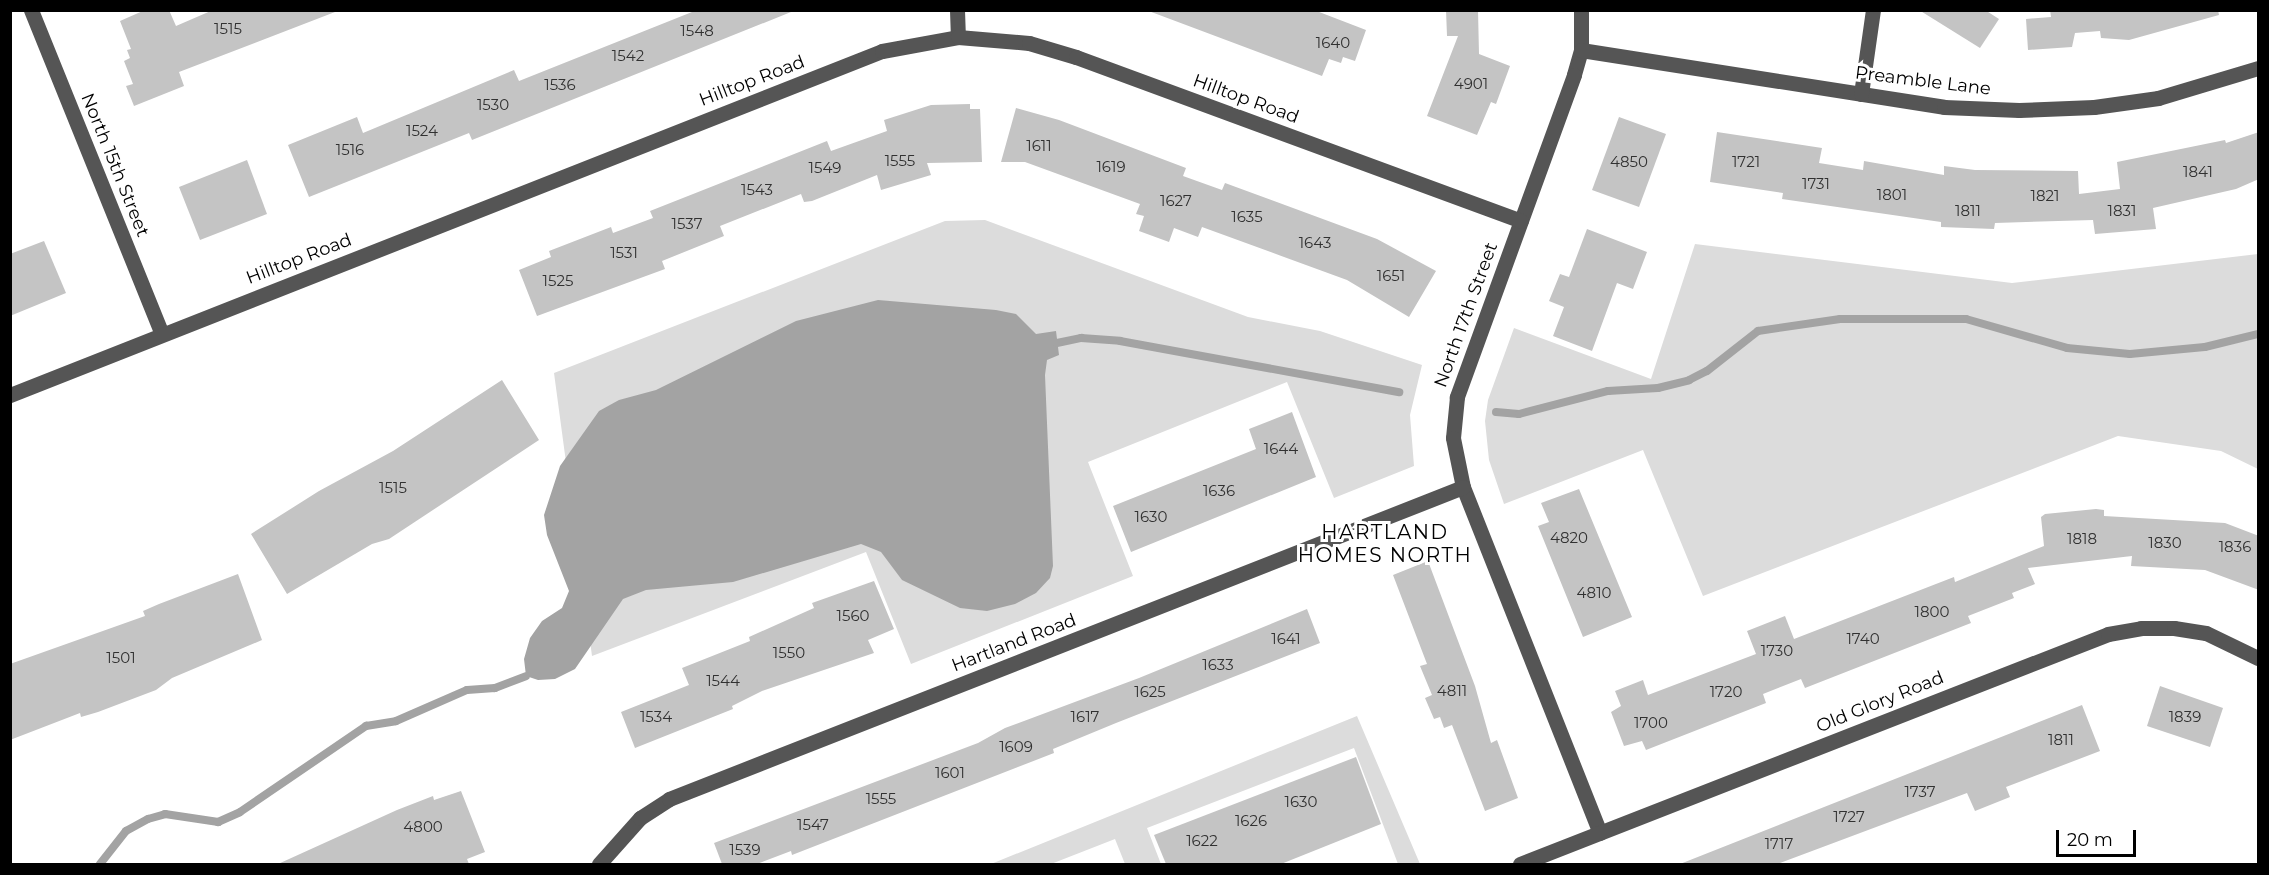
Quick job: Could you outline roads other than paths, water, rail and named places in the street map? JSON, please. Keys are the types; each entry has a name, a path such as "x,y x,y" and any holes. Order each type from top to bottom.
{"street":[{"name":"North 15th Street","path":"31,10 162,334"},
{"path":"957,10 958,37"},
{"name":"North 17th Street","path":"1581,10 1581,50 1457,397 1453,438 1463,487 1600,833"},
{"path":"1861,94 1873,10"},
{"name":"Hilltop Road","path":"10,395 882,51 958,37 1029,43 1076,57 1521,221"},
{"name":"Preamble Lane","path":"1581,50 1944,107 2019,110 2094,107 2158,98 2259,68"},
{"name":"Hartland Road","path":"598,864 616,841 640,818 669,799 1463,487"},
{"name":"Old Glory Road","path":"1520,864 2108,634 2141,628 2174,628 2206,633 2259,658"}],"waterway":[{"path":"1496,412 1519,414 1608,391 1658,388 1689,380 1707,371 1758,331 1840,319 1966,319 2067,348 2130,354 2205,347 2258,334"},
{"path":"1057,343 1081,338 1120,341 1399,392"},
{"path":"100,864 126,831 148,819 165,814 218,822 240,812 366,726 396,721 467,690 495,688 526,676"}],"district":[{"name":"HARTLAND HOMES NORTH","path":"1385,544"}]}
